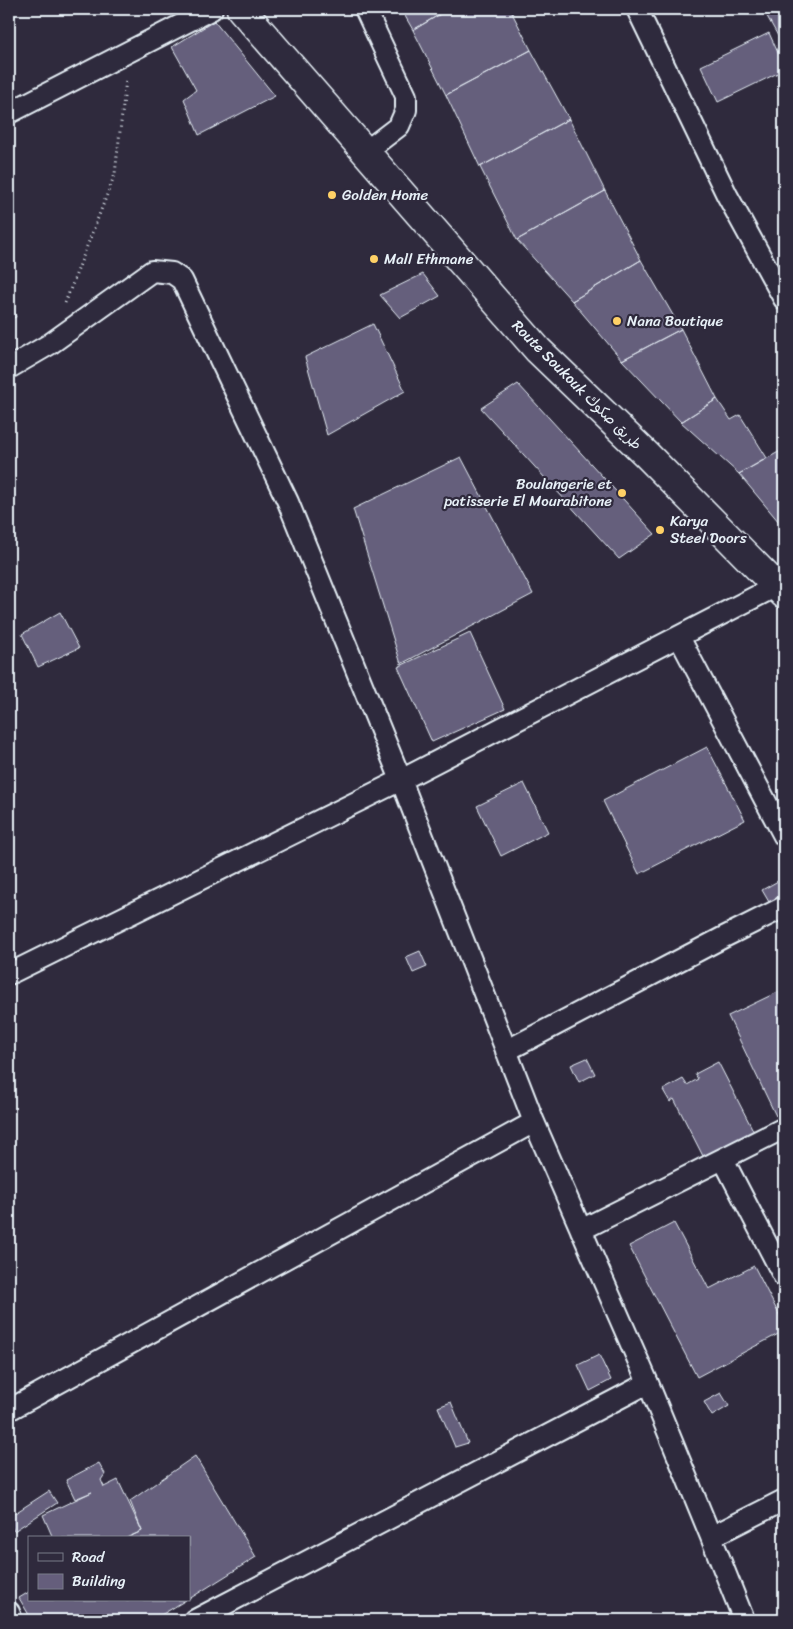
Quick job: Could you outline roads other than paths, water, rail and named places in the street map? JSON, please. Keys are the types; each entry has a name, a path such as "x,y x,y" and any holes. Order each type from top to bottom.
{"street":[{"path":"9,113 212,9"},
{"name":"Route Soukouk طريق صكوك","path":"241,9 538,350 782,587"},
{"path":"365,9 406,96 406,110 399,126 365,152"},
{"path":"637,9 727,195 784,299"},
{"path":"9,368 50,344 152,271 172,273 182,280 288,502 401,780 534,1122 648,1384 744,1620"},
{"path":"9,974 401,780 678,637 782,587"},
{"path":"678,637 784,836"},
{"path":"506,1051 784,907"},
{"path":"9,1410 534,1122"},
{"path":"581,1230 784,1128"},
{"path":"723,1159 784,1277"},
{"path":"195,1620 648,1384"},
{"path":"711,1537 784,1500"},
{"path":"9,1612 12,1620"}],"place":[{"name":"Golden Home","path":"332,195"},
{"name":"Mall Ethmane","path":"374,259"},
{"name":"Nana Boutique","path":"617,321"},
{"name":"Boulangerie et patisserie El Mourabitone","path":"622,493"},
{"name":"Karya Steel Doors","path":"660,530"}]}
